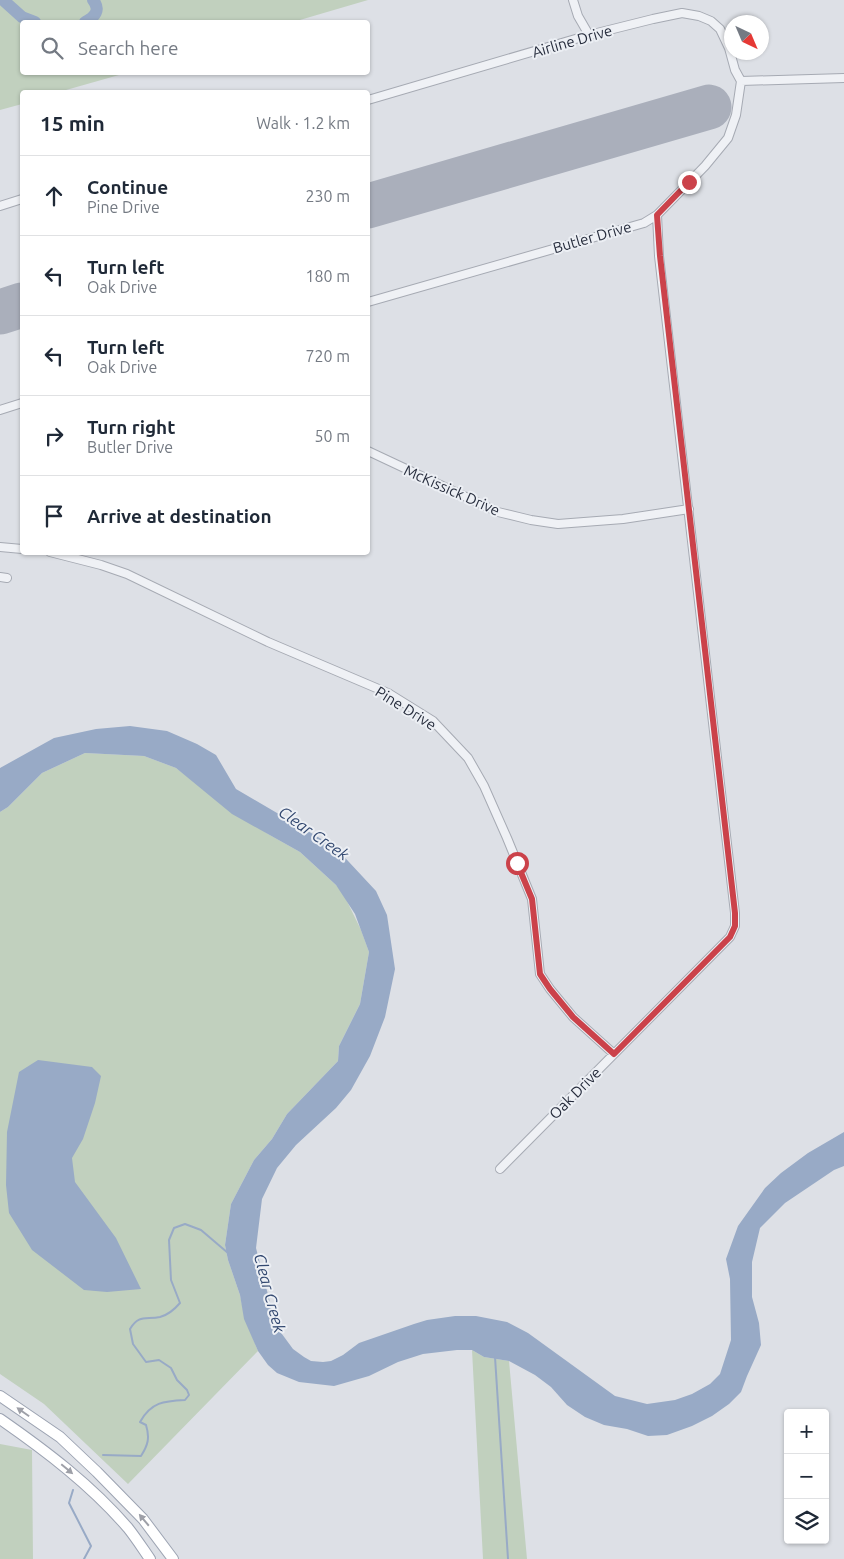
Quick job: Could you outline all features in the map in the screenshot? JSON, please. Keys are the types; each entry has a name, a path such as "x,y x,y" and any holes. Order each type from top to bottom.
{"main road":[{"path":"0,1396 60,1437 143,1519 173,1559"},
{"path":"0,1419 70,1471 128,1529 150,1559"}],"street":[{"path":"573,0 578,16 589,35"},
{"name":"Airline Drive","path":"370,99 589,35 682,13 699,16 711,21 720,29 741,81"},
{"path":"741,81 844,78"},
{"name":"Butler Drive","path":"370,301 644,223 657,215 705,166 728,138 736,115 741,81"},
{"path":"0,206 20,200"},
{"name":"Oak Drive","path":"500,1169 730,937 735,926 657,215"},
{"path":"0,410 20,404"},
{"name":"McKissick Drive","path":"370,452 498,512 530,520 558,524 623,519 689,509"},
{"path":"0,547 20,549"},
{"name":"Pine Drive","path":"62,555 127,574 268,642 388,693 433,721 468,758 484,786 507,838 532,899 540,974 573,1017 614,1054"}],"green space":[{"path":"0,0 368,0 300,20 20,20 20,75 119,75 66,90 20,90 20,105 0,110"},
{"path":"85,753 144,756 176,768 268,834 300,852 336,885 344,895 361,930 369,952 360,1004 339,1046 338,1061 287,1114 272,1139 254,1160 231,1204 225,1245 245,1319 258,1351 128,1484 44,1404 0,1374 0,812 8,807 42,773"},
{"path":"472,1350 484,1357 509,1361 527,1559 483,1559"},
{"path":"0,1444 32,1450 33,1559 0,1559"}],"water":[{"path":"130,726 167,731 197,744 216,755 236,789 335,847 376,891 387,915 395,969 385,1017 370,1056 351,1090 336,1108 296,1145 277,1168 262,1199 256,1248 274,1318 279,1330 293,1349 311,1361 331,1361 359,1343 414,1324 455,1316 476,1316 507,1322 528,1333 615,1396 647,1404 675,1400 692,1394 710,1384 720,1374 731,1340 730,1279 726,1259 738,1226 765,1188 781,1173 808,1153 844,1132 844,1166 834,1170 785,1203 760,1228 752,1262 752,1297 759,1323 761,1345 741,1392 729,1404 712,1416 692,1426 667,1435 648,1436 627,1429 604,1425 585,1417 567,1405 551,1387 535,1375 509,1361 484,1357 472,1350 423,1354 398,1362 369,1376 334,1386 299,1382 277,1373 268,1365 258,1351 244,1319 240,1295 228,1260 225,1245 231,1204 254,1160 272,1139 287,1114 338,1061 339,1046 360,1004 369,952 355,914 336,885 300,852 232,814 176,768 144,756 85,753 42,773 8,807 0,812 0,768 54,738 96,729"},
{"path":"38,1060 92,1067 101,1076 95,1103 83,1139 72,1158 75,1182 116,1238 141,1289 107,1292 84,1290 32,1250 9,1213 6,1185 7,1132 19,1072"}],"waterway":[{"path":"3,0 22,17 30,20"},
{"path":"88,20 97,10 93,0"},
{"path":"103,1455 141,1456 147,1445 148,1438 146,1425 140,1422 144,1415 159,1404 185,1400 189,1395 187,1390 177,1380 171,1368 159,1360 146,1362 133,1344 130,1329 140,1319 163,1316 171,1312 180,1303 171,1280 169,1240 174,1228 185,1224 201,1230 228,1253"},
{"path":"495,1357 508,1559"},
{"path":"73,1490 69,1503 91,1546 84,1559"}],"runway":[{"path":"370,205 709,107"},
{"path":"0,312 20,306"}],"route":[{"path":"517,863 532,899 540,974 573,1017 614,1054 730,937 735,926 657,215 689,182"}],"water label":[{"name":"Clear Creek","path":"314,833"},
{"name":"Clear Creek","path":"270,1293"}]}
